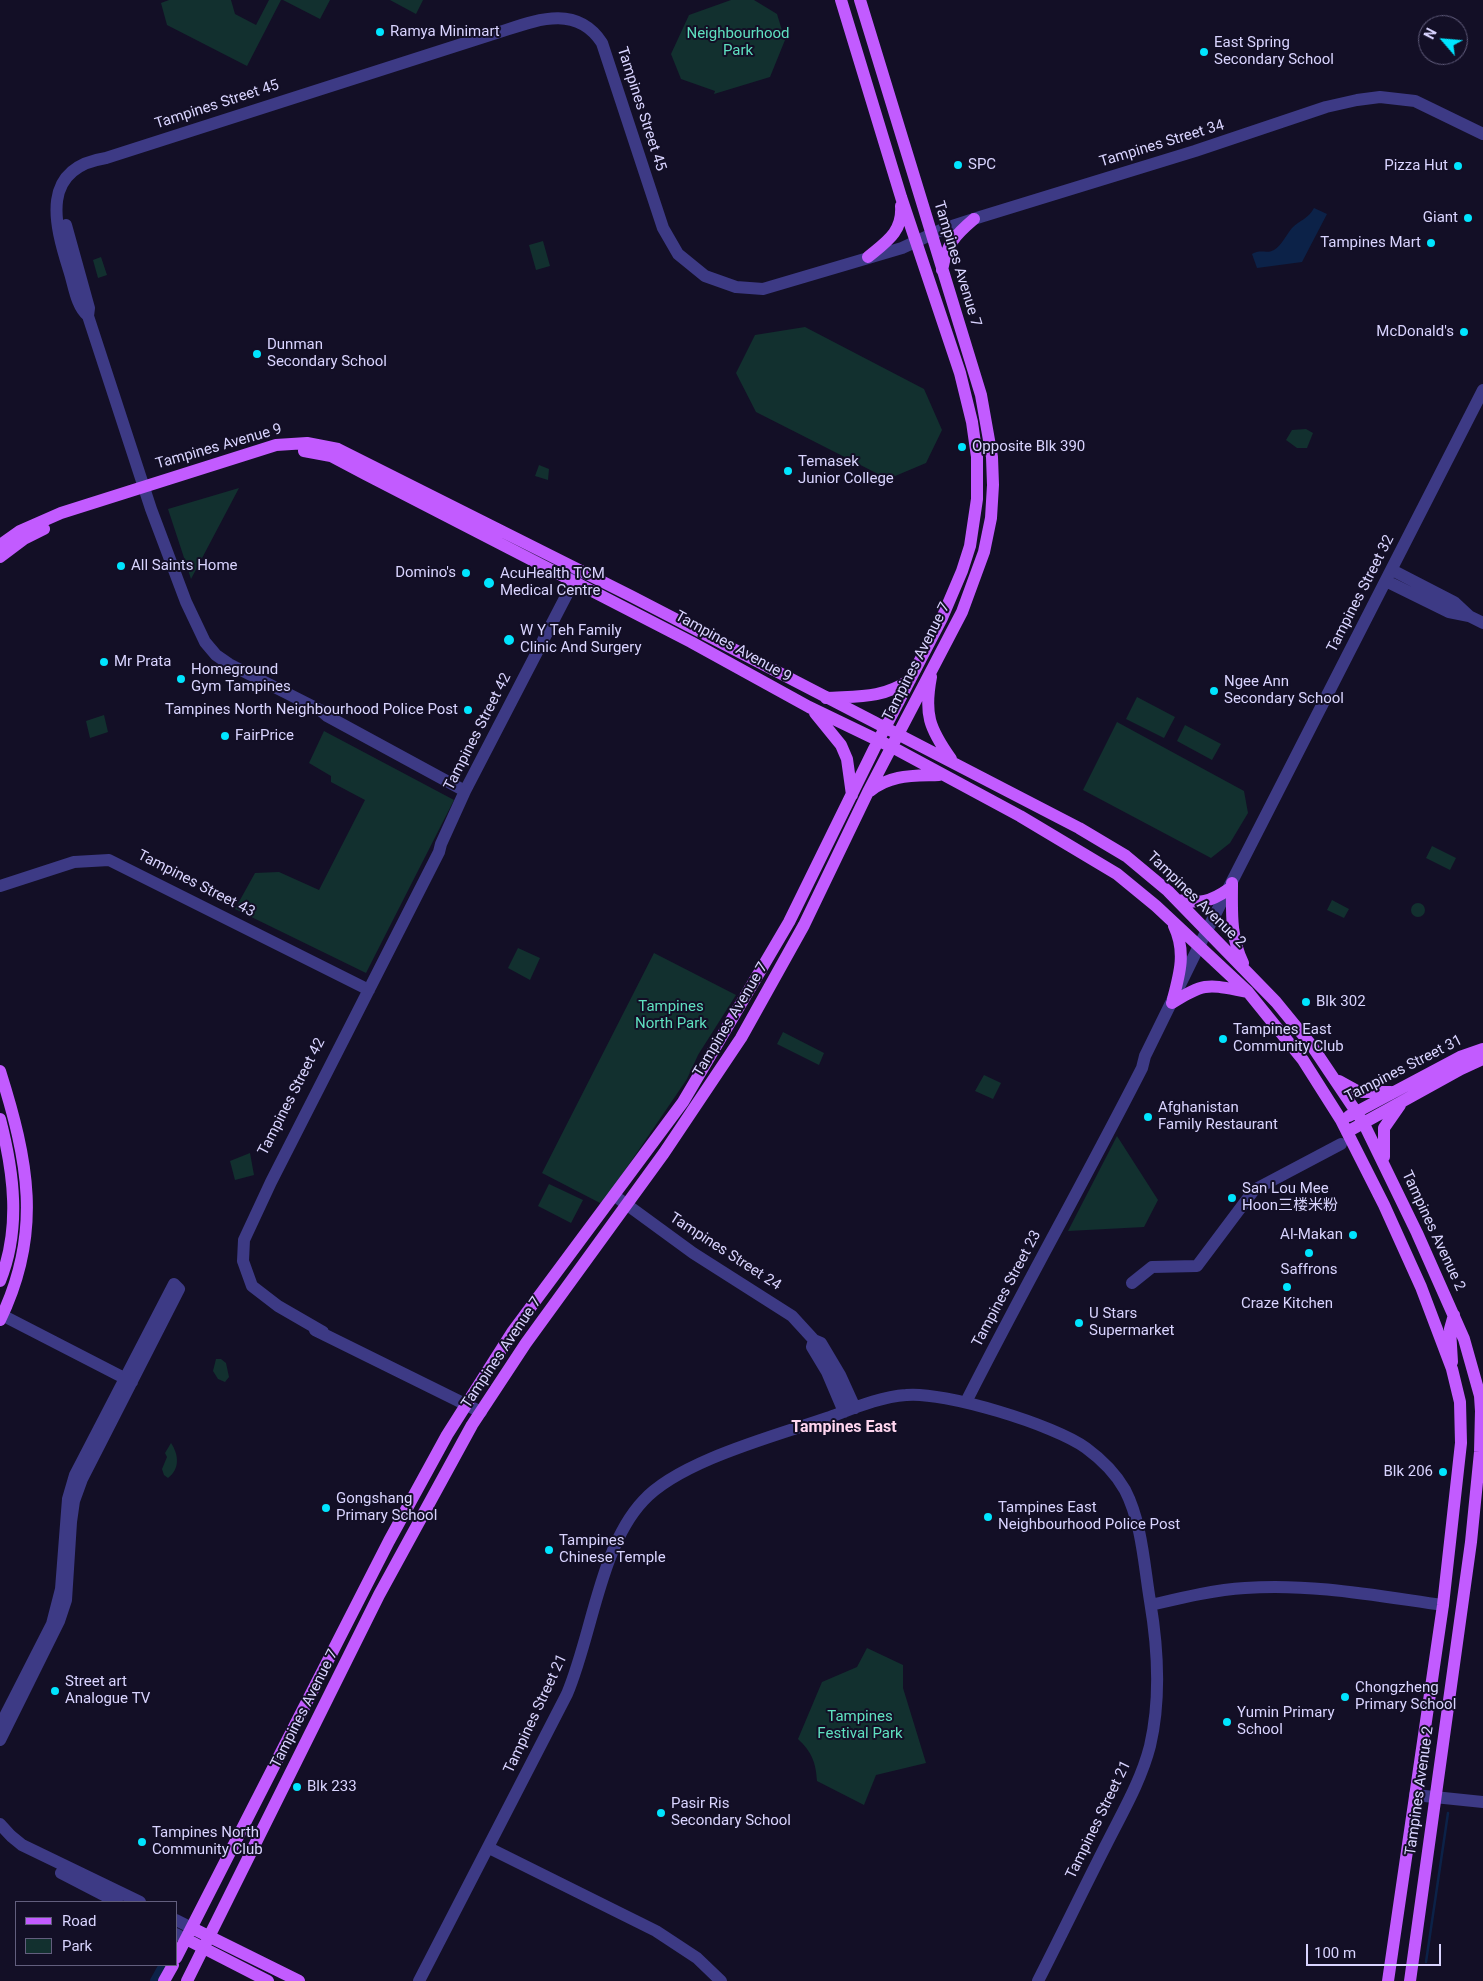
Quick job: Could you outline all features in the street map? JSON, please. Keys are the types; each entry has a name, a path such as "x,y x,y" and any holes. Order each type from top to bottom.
{"main road":[{"name":"Tampines Avenue 7","path":"178,1953 185,1934 410,1500 466,1403 513,1331 683,1102 763,968 852,795 885,726 912,678 950,601 962,571 975,520 977,481 975,438 965,395 916,241 900,198 841,0"},
{"name":"Tampines Avenue 7","path":"188,1981 384,1587 481,1412 526,1342 628,1204 698,1104 741,1038 804,925 868,792 962,612 984,552 993,485 992,457 981,395 930,234 860,0"},
{"path":"868,257 894,235 900,221 900,198"},
{"path":"942,272 947,248 954,236 974,219"},
{"name":"Tampines Avenue 9","path":"0,545 20,531 44,519 274,454 296,451 312,452 331,456 885,726"},
{"name":"Tampines Avenue 9","path":"0,557 39,531 145,490"},
{"name":"Tampines Avenue 9","path":"577,576 691,642 810,707 878,740"},
{"path":"934,666 927,709 932,727 952,761"},
{"path":"825,698 880,695 895,690 912,678"},
{"path":"810,707 841,745 847,759 852,795"},
{"name":"Tampines Avenue 2","path":"885,726 1079,828 1126,856 1151,875 1207,929 1296,1026 1335,1078 1360,1117 1384,1164 1454,1315 1464,1339 1482,1411 1471,1542 1410,1981"},
{"name":"Tampines Avenue 2","path":"878,740 1020,816 1117,874 1170,919 1248,992 1299,1054 1344,1126 1421,1287 1452,1369 1460,1402 1461,1443 1443,1605 1388,1981"},
{"path":"868,792 886,780 916,774 941,775"},
{"path":"1177,900 1204,902 1213,900 1230,886"},
{"path":"1230,886 1231,925 1236,947 1248,972"},
{"path":"1170,919 1179,937 1182,951 1180,971 1172,1001"},
{"path":"1172,1001 1199,986 1222,987 1248,992"},
{"name":"Tampines Street 31","path":"1400,1096 1460,1057 1483,1049"},
{"name":"Tampines Street 31","path":"1344,1126 1400,1096 1483,1059"},
{"path":"0,1071 16,1125 28,1201 17,1277 1,1318"},
{"path":"1335,1078 1358,1092 1400,1096 1384,1128 1384,1164"},
{"path":"0,1119 9,1160 14,1200 14,1219 0,1281"},
{"path":"1452,1369 1453,1349 1450,1328 1454,1315"},
{"path":"1397,1924 1407,1896 1414,1891 1423,1892"},
{"path":"185,1934 299,1981"},
{"path":"207,1943 268,1981"},
{"path":"164,1981 172,1966"}],"street":[{"name":"Tampines Street 45","path":"465,791 327,716 317,716 210,658 191,630 184,609 186,602 145,490 88,316 82,310 68,267 56,219 56,200 61,185 72,171 90,160 106,158 490,35 540,20 562,18 588,27 602,43 663,228 672,246 686,262 705,276 736,287 763,289 902,248 930,234"},
{"name":"Tampines Street 34","path":"930,234 1326,108 1368,98 1416,101 1480,137"},
{"name":"Tampines Street 32","path":"1199,946 1483,390"},
{"name":"Tampines Street 42","path":"481,1412 323,1332 276,1312 252,1296 240,1278 235,1253 243,1228 368,989 441,844 465,791 577,576"},
{"path":"1389,576 1454,602 1469,616 1483,623"},
{"name":"Tampines Street 43","path":"0,886 74,862 95,859 109,860 368,989"},
{"name":"Tampines Street 23","path":"966,1402 1077,1192 1076,1185 1142,1068 1145,1056 1199,946"},
{"path":"1132,1283 1152,1267 1197,1266 1254,1190 1341,1144"},
{"name":"Tampines Street 24","path":"615,1196 693,1253 782,1308 814,1340 812,1346 850,1410"},
{"path":"0,1726 52,1624 61,1589 68,1522 82,1479 127,1383 174,1284 179,1289 127,1383"},
{"path":"1,1318 127,1383"},
{"name":"Tampines Street 21","path":"419,1981 567,1694 582,1654 614,1544 626,1522 642,1502 661,1485 704,1462 850,1410 888,1398 910,1394 966,1402 1068,1437 1085,1447 1106,1466 1124,1488 1136,1520 1151,1605 1155,1643 1156,1687 1150,1746 1136,1786 1038,1981"},
{"path":"0,1740 59,1622 66,1600 68,1522"},
{"path":"1151,1605 1202,1594 1243,1588 1281,1587 1443,1605"},
{"path":"1416,1795 1483,1802"},
{"path":"0,1824 22,1845 138,1901"},
{"path":"0,1834 19,1850 114,1901"},
{"path":"488,1848 656,1931 697,1958 722,1981"},
{"path":"178,1923 185,1934"}],"green space":[{"path":"169,0 231,0 235,14 256,25 269,0 281,0 247,66 167,25 161,3"},
{"path":"283,0 330,0 320,19"},
{"path":"390,0 423,0 416,14"},
{"name":"Neighbourhood Park","path":"731,0 754,0 777,14 785,40 770,77 714,94 715,91 681,79 671,54 689,15"},
{"path":"543,241 550,266 536,270 529,245"},
{"path":"101,257 107,275 98,278 93,260"},
{"path":"805,327 924,389 942,430 926,463 888,479 756,412 736,373 755,335"},
{"path":"1306,429 1313,433 1307,448 1297,448 1286,440 1292,430"},
{"path":"539,465 549,469 548,480 535,476"},
{"path":"239,488 191,579 168,509"},
{"path":"1137,697 1175,717 1164,738 1126,719"},
{"path":"104,715 108,732 90,738 86,721"},
{"path":"1117,722 1244,791 1248,813 1230,843 1211,858 1083,790"},
{"path":"1185,725 1221,744 1212,760 1177,741"},
{"path":"324,731 454,800 366,973 235,909 255,873 279,872 319,890 365,800 331,782 331,776 309,763"},
{"path":"1432,846 1456,858 1450,870 1426,858"},
{"path":"1332,900 1349,909 1344,918 1327,910"},
{"path":"1415,903 1421,903 1425,910 1421,917 1415,917 1411,913 1411,907"},
{"path":"518,948 540,958 530,980 508,968"},
{"name":"Tampines North Park","path":"654,953 736,995 698,1055 687,1079 602,1204 542,1173"},
{"path":"783,1032 824,1053 819,1065 777,1044"},
{"path":"984,1075 1001,1083 993,1099 975,1091"},
{"path":"1117,1136 1158,1200 1144,1227 1068,1231"},
{"path":"250,1153 254,1175 235,1180 230,1161"},
{"path":"549,1184 583,1200 571,1223 538,1206"},
{"path":"216,1359 221,1359 226,1363 229,1377 225,1382 218,1379 213,1371"},
{"path":"171,1443 176,1452 177,1462 175,1470 168,1478 164,1475 162,1469 167,1457 165,1453"},
{"name":"Tampines Festival Park","path":"867,1648 903,1665 903,1688 926,1763 876,1775 864,1805 817,1781 816,1769 812,1758 798,1739 822,1682 857,1667"}],"water":[{"path":"1314,208 1327,214 1302,262 1257,268 1252,254 1271,251 1277,248 1292,228 1307,217"}],"waterway":[{"path":"1426,1962 1448,1813"},
{"path":"155,1981 163,1966"}],"place":[{"name":"Ramya Minimart","path":"380,32"},
{"name":"East Spring Secondary School","path":"1204,52"},
{"name":"SPC","path":"958,165"},
{"name":"Pizza Hut","path":"1458,166"},
{"name":"Giant","path":"1468,218"},
{"name":"Tampines Mart","path":"1431,243"},
{"name":"McDonald's","path":"1464,332"},
{"name":"Dunman Secondary School","path":"257,354"},
{"name":"Opposite Blk 390","path":"962,447"},
{"name":"Temasek Junior College","path":"788,471"},
{"name":"All Saints Home","path":"121,566"},
{"name":"Domino's","path":"466,573"},
{"name":"AcuHealth TCM Medical Centre","path":"489,583"},
{"name":"W Y Teh Family Clinic And Surgery","path":"509,640"},
{"name":"Mr Prata","path":"104,662"},
{"name":"Homeground Gym Tampines","path":"181,679"},
{"name":"Ngee Ann Secondary School","path":"1214,691"},
{"name":"Tampines North Neighbourhood Police Post","path":"468,710"},
{"name":"FairPrice","path":"225,736"},
{"name":"Blk 302","path":"1306,1002"},
{"name":"Tampines East Community Club","path":"1223,1039"},
{"name":"Afghanistan Family Restaurant","path":"1148,1117"},
{"name":"San Lou Mee Hoon三楼米粉","path":"1232,1198"},
{"name":"Al-Makan","path":"1353,1235"},
{"name":"Saffrons","path":"1309,1253"},
{"name":"Craze Kitchen","path":"1287,1287"},
{"name":"U Stars Supermarket","path":"1079,1323"},
{"name":"Blk 206","path":"1443,1472"},
{"name":"Gongshang Primary School","path":"326,1508"},
{"name":"Tampines East Neighbourhood Police Post","path":"988,1517"},
{"name":"Tampines Chinese Temple","path":"549,1550"},
{"name":"Street art Analogue TV","path":"55,1691"},
{"name":"Chongzheng Primary School","path":"1345,1697"},
{"name":"Yumin Primary School","path":"1227,1722"},
{"name":"Blk 233","path":"297,1787"},
{"name":"Pasir Ris Secondary School","path":"661,1813"},
{"name":"Tampines North Community Club","path":"142,1842"}],"district":[{"name":"Tampines East","path":"844,1428"}]}
